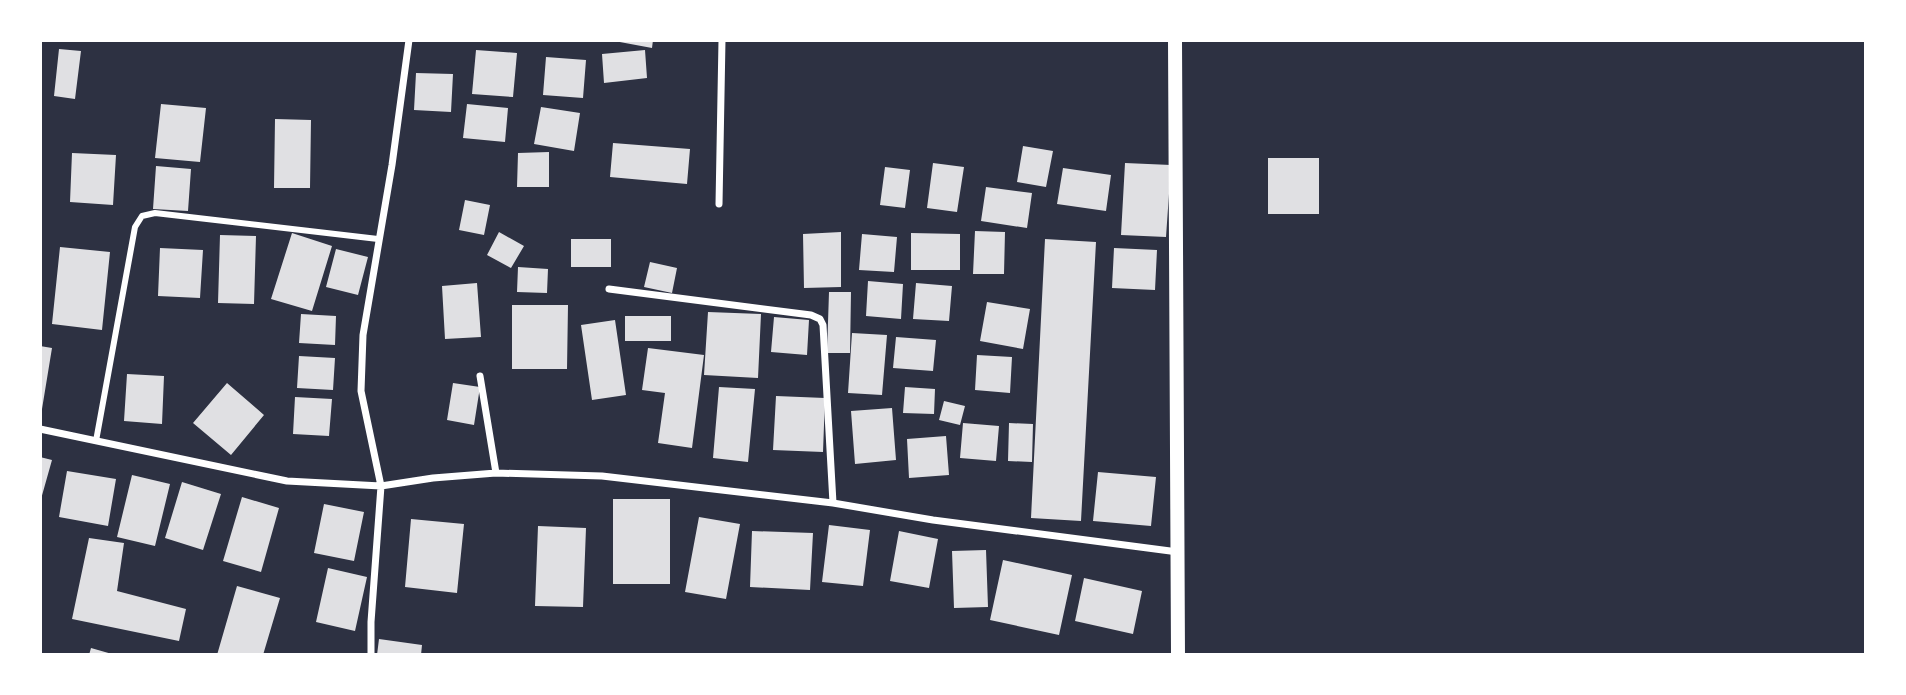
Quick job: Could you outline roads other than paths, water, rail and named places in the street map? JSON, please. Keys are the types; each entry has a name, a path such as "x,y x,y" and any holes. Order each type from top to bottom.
{"main road":[{"path":"1175,40 1178,655"}],"street":[{"path":"371,655 381,486 361,391 363,335 377,239 392,165 409,40"},
{"path":"719,204 722,40"},
{"path":"96,442 135,227 142,216 155,213 377,239"},
{"path":"609,289 811,315 820,319 823,325 833,503"},
{"path":"480,376 496,473"},
{"path":"40,429 287,481 381,486 433,478 496,473 602,476 833,503 933,520 1179,552"}]}
